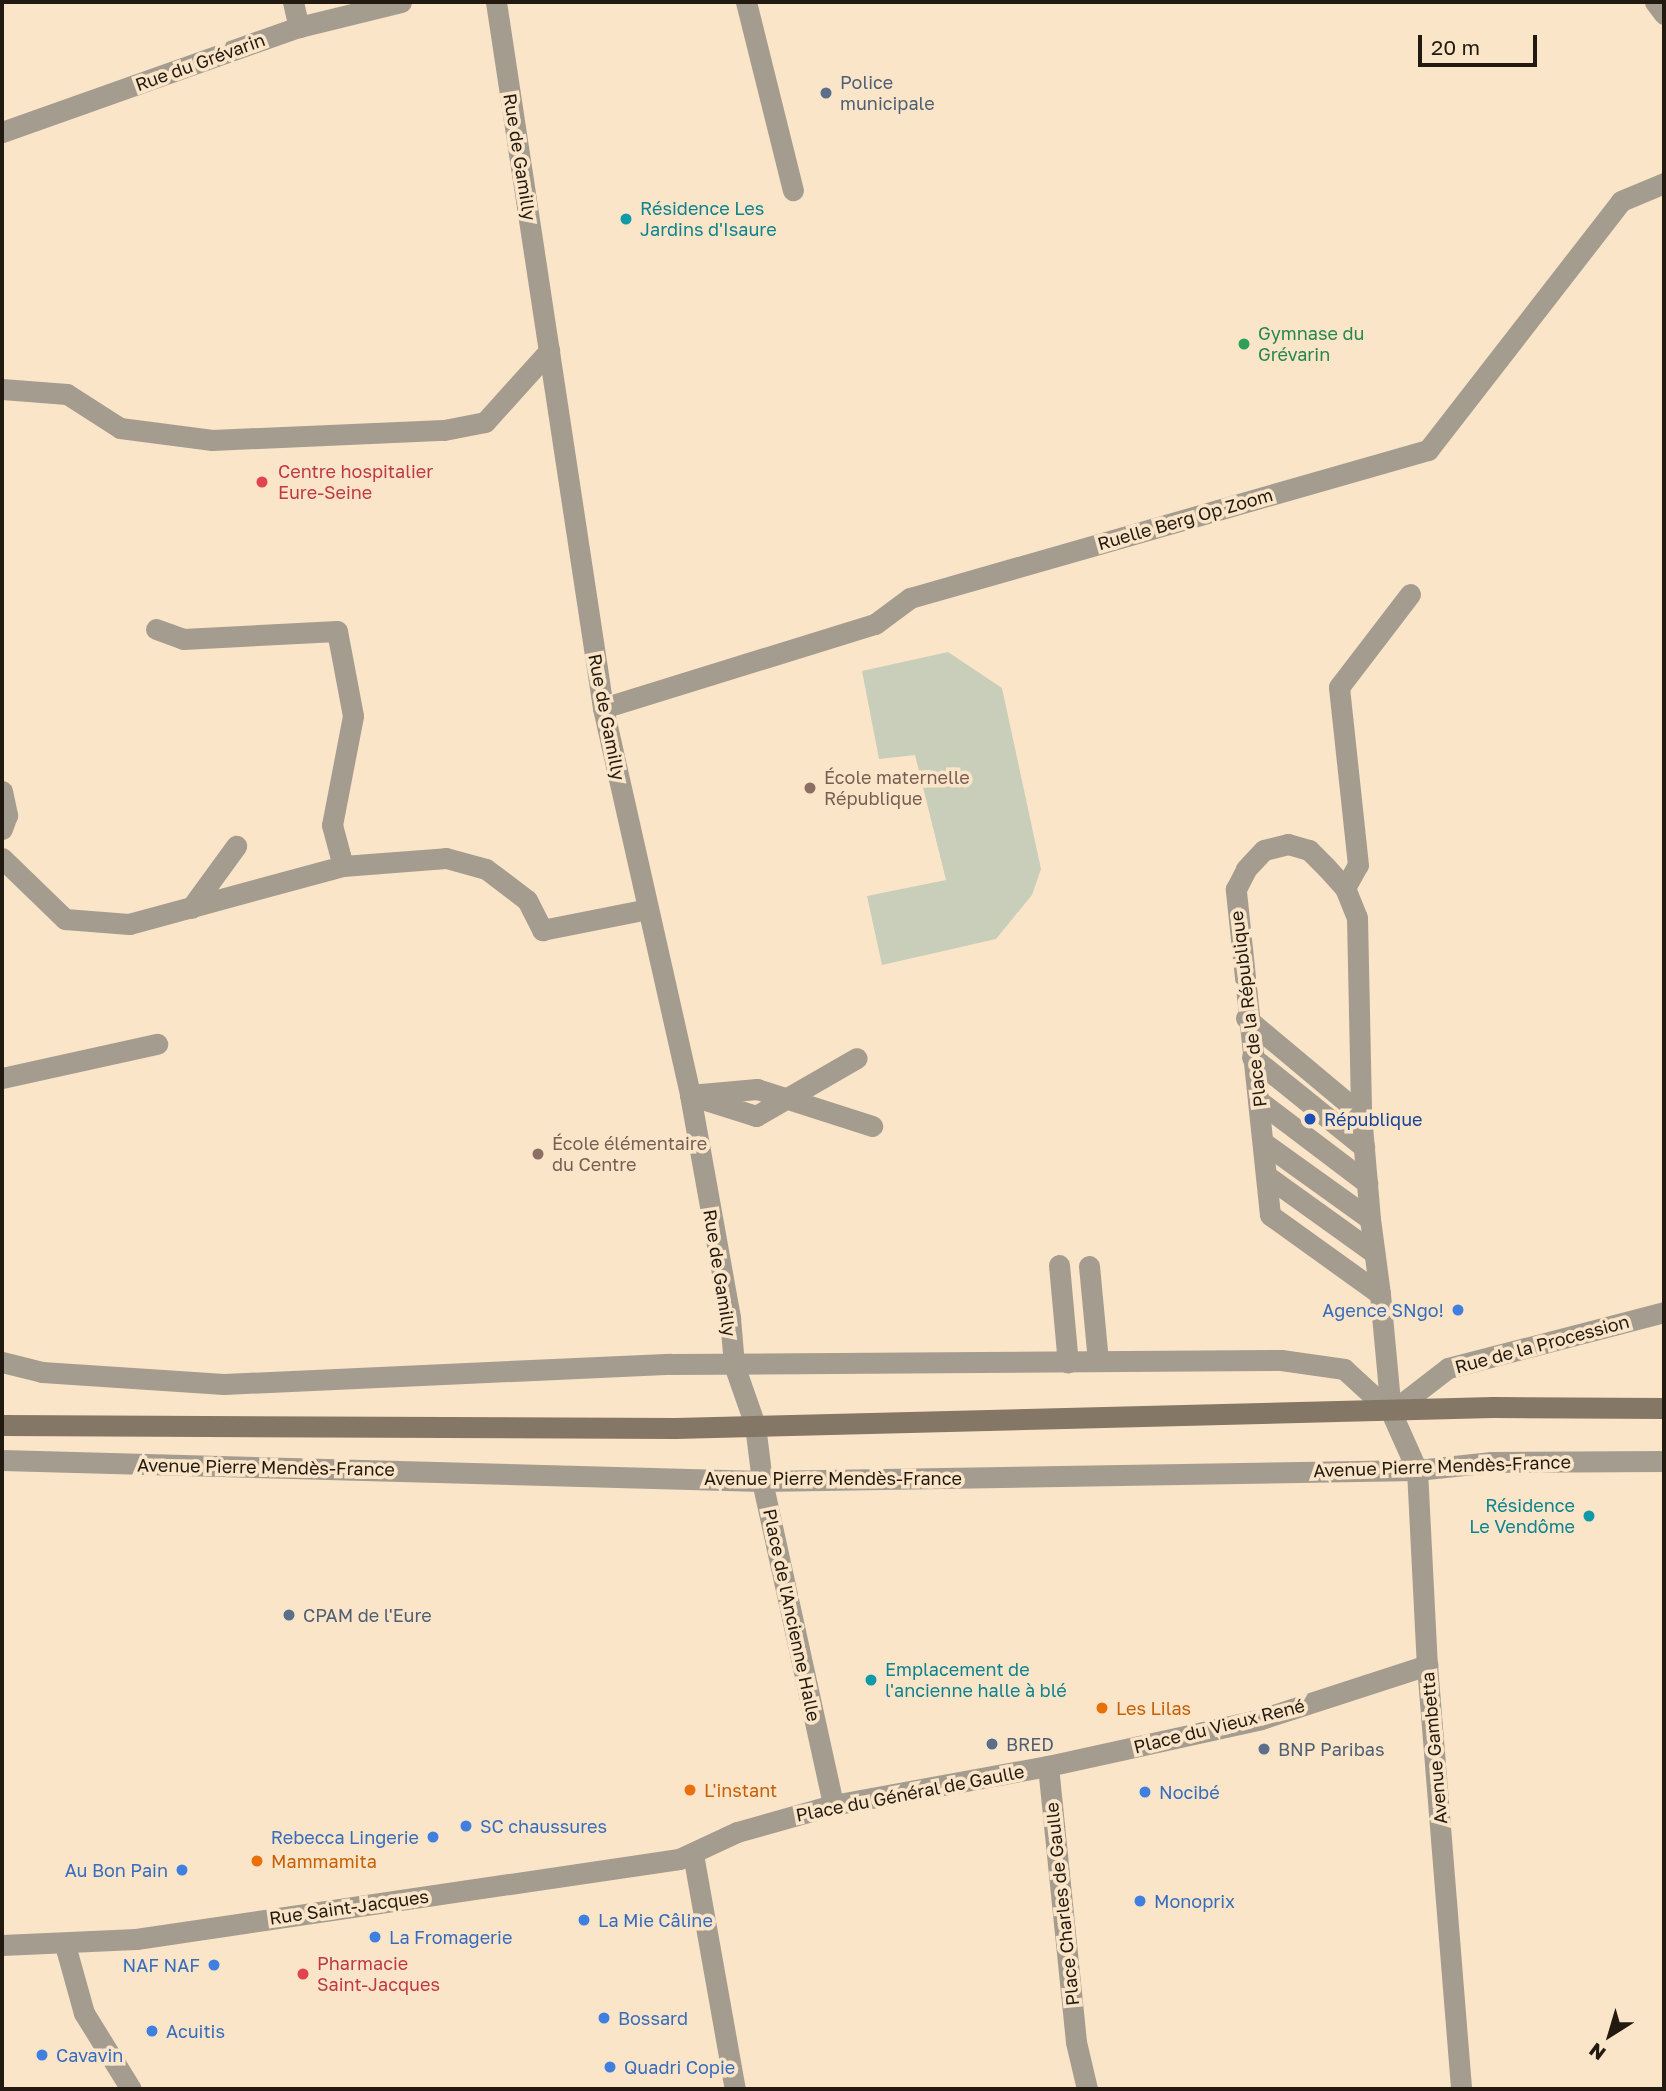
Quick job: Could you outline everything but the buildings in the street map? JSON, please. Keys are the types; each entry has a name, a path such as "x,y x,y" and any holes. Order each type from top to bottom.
{"main road":[{"path":"2,1424 755,1425 1664,1408"}],"street":[{"path":"293,2 299,27"},
{"name":"Rue du Grévarin","path":"2,132 299,27 401,2"},
{"name":"Rue de Gamilly","path":"496,2 603,708 690,1095 730,1318 733,1365 755,1425"},
{"path":"746,2 793,190"},
{"path":"1655,2 1664,14"},
{"name":"Ruelle Berg Op Zoom","path":"603,708 875,624 910,598 1428,450 1621,201 1664,183"},
{"path":"2,389 67,394 121,428 212,440 444,430 485,422 549,351"},
{"path":"1345,888 1358,865 1339,687 1410,594"},
{"path":"156,629 183,639 337,631 353,716 332,825 343,866"},
{"path":"2,791 7,815 2,829"},
{"name":"Place de la République","path":"1380,1294 1270,1215 1259,1101 1246,1018 1236,890 1246,869 1264,850 1288,844 1309,850 1345,888 1357,917 1361,1114 1370,1219 1380,1294 1391,1412"},
{"path":"191,908 236,846"},
{"path":"2,858 65,919 129,924 343,866 446,858 486,869 527,900 542,930 648,909"},
{"path":"1246,1018 1361,1114"},
{"path":"2,1078 157,1044"},
{"path":"690,1095 756,1116 791,1100 857,1058"},
{"path":"1252,1058 1364,1147"},
{"path":"791,1100 872,1126"},
{"path":"1259,1101 1367,1183"},
{"path":"1264,1143 1370,1219"},
{"path":"1267,1176 1374,1253"},
{"path":"1059,1265 1068,1363"},
{"path":"1089,1266 1098,1361"},
{"name":"Rue de la Procession","path":"1391,1412 1448,1368 1664,1312"},
{"path":"2,1362 42,1372 223,1384 733,1365 1281,1360 1344,1370 1391,1412"},
{"name":"Avenue Gambetta","path":"1391,1412 1418,1471 1427,1665 1461,2089"},
{"name":"Place de l'Ancienne Halle","path":"755,1425 762,1481 833,1805"},
{"name":"Avenue Pierre Mendès-France","path":"2,1460 762,1481 1418,1471 1492,1462 1664,1461"},
{"name":"Place du Vieux René","path":"1048,1766 1261,1719 1427,1665"},
{"name":"Place du Général de Gaulle","path":"694,1854 737,1832 833,1805 1048,1766"},
{"name":"Place Charles de Gaulle","path":"1048,1766 1076,2042 1087,2089"},
{"path":"694,1854 735,2089"},
{"name":"Rue Saint-Jacques","path":"2,1945 65,1945 150,1937 694,1854"},
{"path":"65,1945 84,2013 131,2089"}],"green space":[{"path":"948,652 1002,688 1041,869 1032,895 996,939 882,965 867,896 946,880 915,755 879,759 862,671"}],"place":[{"name":"Police municipale","path":"826,93"},
{"name":"Résidence Les Jardins d'Isaure","path":"626,219"},
{"name":"Gymnase du Grévarin","path":"1244,344"},
{"name":"Centre hospitalier Eure-Seine","path":"262,482"},
{"name":"École maternelle République","path":"810,788"},
{"name":"République","path":"1310,1119"},
{"name":"École élémentaire du Centre","path":"538,1154"},
{"name":"Agence SNgo!","path":"1458,1310"},
{"name":"Résidence Le Vendôme","path":"1589,1516"},
{"name":"CPAM de l'Eure","path":"289,1615"},
{"name":"Emplacement de l'ancienne halle à blé","path":"871,1680"},
{"name":"Les Lilas","path":"1102,1708"},
{"name":"BRED","path":"992,1744"},
{"name":"BNP Paribas","path":"1264,1749"},
{"name":"L'instant","path":"690,1790"},
{"name":"Nocibé","path":"1145,1792"},
{"name":"SC chaussures","path":"466,1826"},
{"name":"Rebecca Lingerie","path":"433,1837"},
{"name":"Mammamita","path":"257,1861"},
{"name":"Au Bon Pain","path":"182,1870"},
{"name":"Monoprix","path":"1140,1901"},
{"name":"La Mie Câline","path":"584,1920"},
{"name":"La Fromagerie","path":"375,1937"},
{"name":"NAF NAF","path":"214,1965"},
{"name":"Pharmacie Saint-Jacques","path":"303,1974"},
{"name":"Bossard","path":"604,2018"},
{"name":"Acuitis","path":"152,2031"},
{"name":"Cavavin","path":"42,2055"},
{"name":"Quadri Copie","path":"610,2067"}]}
